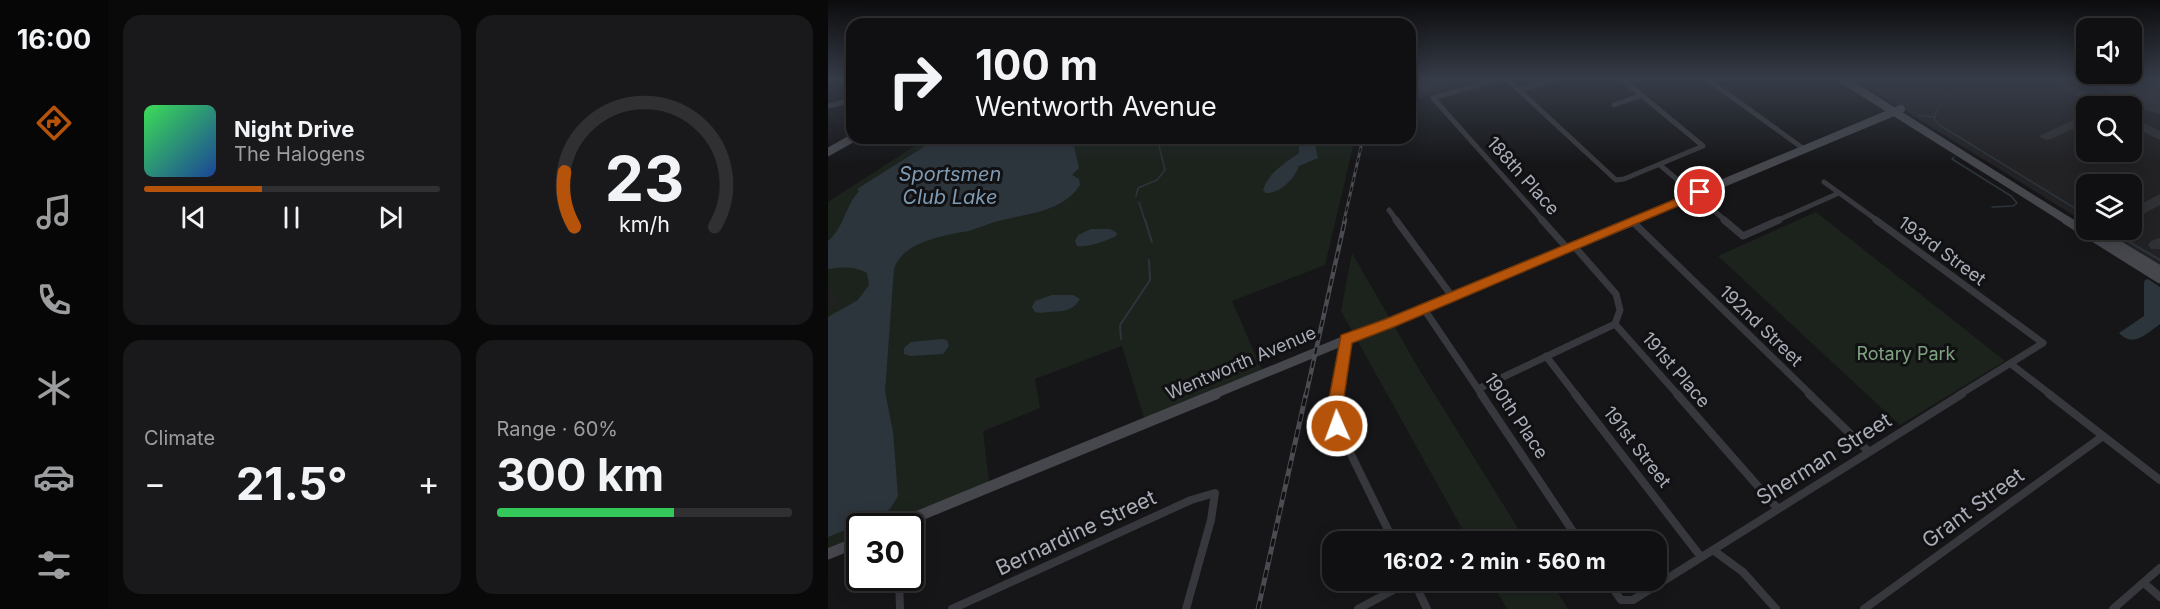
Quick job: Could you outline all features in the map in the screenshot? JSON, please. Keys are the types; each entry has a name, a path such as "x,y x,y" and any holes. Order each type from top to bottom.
{"street":[{"name":"188th Place","path":"1442,107 1570,246"},
{"path":"1538,107 1616,180 1660,165 1703,146 1657,107"},
{"path":"1746,107 1804,149"},
{"path":"1892,107 2076,219"},
{"path":"1893,107 2160,279"},
{"name":"Wentworth Avenue","path":"924,514 1898,111"},
{"path":"829,153 846,143"},
{"path":"1660,165 1743,236 1839,193"},
{"name":"193rd Street","path":"1824,182 2043,343"},
{"path":"1389,210 1452,296"},
{"name":"192nd Street","path":"1632,220 1869,452"},
{"path":"2110,240 2160,270"},
{"path":"1478,389 1615,324 1620,310 1616,294 1570,246"},
{"name":"190th Place","path":"1424,309 1574,531"},
{"name":"191st Place","path":"1615,324 1778,509"},
{"path":"1346,339 1335,404 1337,426 1389,531"},
{"name":"Sherman Street","path":"1667,578 2043,343"},
{"name":"191st Street","path":"1546,356 1701,557"},
{"path":"2011,364 2160,480"},
{"name":"Grant Street","path":"1864,609 2103,436"},
{"name":"Bernardine Street","path":"952,609 1191,500 1215,493 1211,520 1186,609"},
{"path":"828,554 846,547"},
{"path":"1713,550 1743,572 1776,609"},
{"path":"2113,609 2160,568"},
{"path":"2144,583 2160,597"},
{"path":"899,591 900,609"},
{"path":"1358,609 1392,591"},
{"path":"1418,591 1427,609"},
{"name":"Sherman Street","path":"1614,591 1623,601 1633,600 1647,591"}],"shaded area":[{"path":"1900,107 2076,107 2076,162 2142,162 2142,107 2160,107 2160,268 2114,240 2142,240 2142,174 2076,174 2076,217"}],"green space":[{"path":"918,144 1354,144 1325,265 1232,301 1262,370 1144,418 1122,346 1035,379 1040,408 983,431 989,482 912,513 846,513 846,540 828,548 828,202"},
{"name":"Rotary Park","path":"1816,212 2005,361 1900,425 1718,256"},
{"path":"1352,253 1420,371 1520,531 1463,531 1341,311"},
{"path":"1497,591 1556,591 1568,609 1507,609"}],"water":[{"name":"Sportsmen Club Lake","path":"928,144 1073,144 1079,168 1072,175 1079,179 1080,185 1073,194 1056,206 925,241 906,252 899,260 894,269 885,391 893,432 898,496 890,509 883,513 846,513 846,530 828,537 828,317 858,300 869,285 867,273 858,269 828,269 828,241 838,230 850,203 859,191 857,189"},
{"path":"1296,144 1315,144 1318,158 1299,166 1282,188 1266,193 1263,190 1269,178 1299,153 1299,146"},
{"path":"1091,229 1110,229 1117,233 1116,236 1102,242 1077,246 1075,241 1078,235"},
{"path":"2148,279 2160,287 2160,324 2140,338 2124,337 2119,333 2144,316 2144,283"},
{"path":"1052,295 1073,295 1080,299 1066,310 1035,312 1032,307 1035,301"},
{"path":"947,340 949,346 943,354 910,356 904,354 904,348 911,342"}],"waterway":[{"path":"1938,107 1934,119 1941,126 2076,209"},
{"path":"1918,115 1933,117"},
{"path":"1136,196 1138,188 1157,180 1165,170 1158,144"},
{"path":"1954,157 1952,159 2011,196 2017,203 2013,206 1992,207"},
{"path":"1139,202 1145,221"},
{"path":"1145,220 1152,242"},
{"path":"2126,240 2160,260"},
{"path":"1121,339 1120,325 1150,280 1149,260"}],"taxiway":[{"path":"2046,136 2076,122"},
{"path":"2142,126 2160,136"},
{"path":"2142,209 2160,199"},
{"path":"2156,245 2160,243"}],"railway":[{"path":"1344,221 1362,144"},
{"path":"1306,395 1345,220"},
{"path":"1258,609 1306,394"}],"route":[{"path":"1337,426 1335,404 1346,339 1424,309 1700,192"}]}
